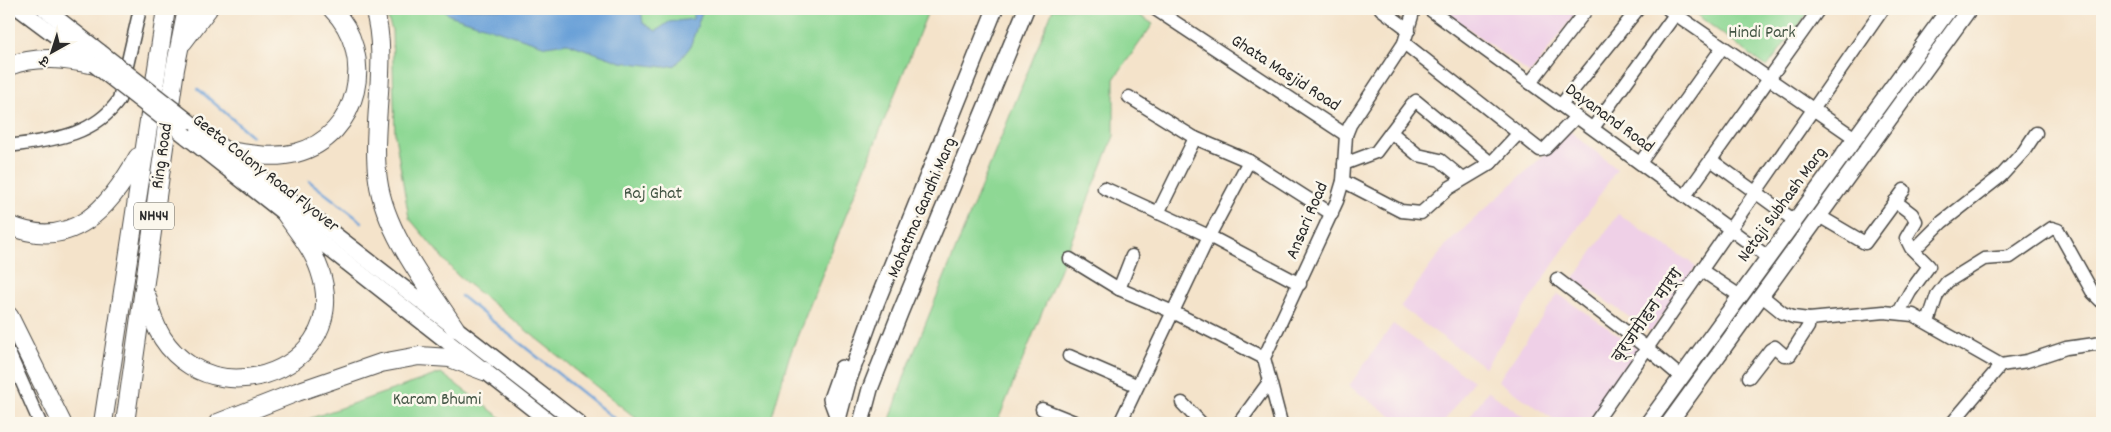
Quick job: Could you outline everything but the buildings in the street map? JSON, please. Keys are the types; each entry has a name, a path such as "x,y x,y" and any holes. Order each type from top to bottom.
{"highway":[{"name":"Ring Road","path":"103,423 166,9"},
{"name":"Ring Road","path":"125,423 179,48 187,9"},
{"path":"179,48 208,9"},
{"path":"227,151 269,156 297,153 322,140 342,120 355,95 358,67 352,39 346,26 332,9"},
{"path":"374,9 381,42 377,110 378,180 387,217 451,335"},
{"path":"9,66 30,60 57,58 95,65"},
{"path":"9,226 37,233 60,232 81,224 108,203 124,181 144,146"},
{"path":"144,282 151,317 160,341 181,365 197,376 234,385 259,382 272,378 302,356 316,334 324,310 324,284 316,260 285,213"},
{"path":"9,316 62,423"},
{"path":"218,423 381,363 419,356 450,358 484,371"}],"main road":[{"name":"Geeta Colony Road Flyover","path":"20,9 285,213 451,335"},
{"name":"Geeta Colony Road Flyover","path":"45,9 422,302 484,371 551,423"},
{"name":"Mahatma Gandhi Marg","path":"837,421 859,352 995,9"},
{"name":"Mahatma Gandhi Marg","path":"860,423 870,389 900,313 1026,9"},
{"name":"Netaji Subhash Marg","path":"1648,423 1949,9"},
{"name":"Netaji Subhash Marg","path":"1669,423 1969,9"},
{"path":"451,335 578,423"}],"street":[{"path":"9,146 58,139 79,132 112,110 119,100 140,9"},
{"name":"Ghata Masjid Road","path":"1155,9 1346,135"},
{"path":"1381,9 1409,30"},
{"name":"Ansari Road","path":"1264,358 1332,214 1343,181 1346,135 1356,116 1404,43 1414,9"},
{"name":"Dayanand Road","path":"1429,9 1768,257"},
{"path":"1530,83 1587,9"},
{"path":"1561,105 1638,9"},
{"path":"1685,196 1819,9"},
{"name":"ब्रजमोहन मार्ग","path":"1595,423 1883,9"},
{"path":"1593,128 1674,11 1722,48 1855,138"},
{"path":"1404,43 1518,134 1543,150 1576,117"},
{"path":"1640,163 1722,48"},
{"path":"1129,97 1195,138 1249,160 1332,214"},
{"path":"1344,164 1376,152 1416,101 1491,163"},
{"path":"1391,132 1418,155 1440,160 1463,179"},
{"path":"1914,250 1942,222 2002,176 2024,151 2036,133"},
{"path":"1343,181 1401,211 1418,214 1424,212 1449,188 1491,163 1518,134"},
{"path":"1158,213 1195,138"},
{"path":"1120,423 1136,385 1209,236 1249,160"},
{"path":"1711,160 1795,221"},
{"path":"1104,188 1209,236 1300,284"},
{"path":"1819,216 1865,243 1904,190"},
{"path":"1896,202 1912,214 1916,221 1906,238 1929,266 1910,292 1899,312"},
{"path":"1928,322 1937,295 1947,282 1984,259 2010,257 2052,228 2058,230 2094,293 2102,302"},
{"path":"1119,289 1132,256"},
{"path":"1070,259 1119,289 1173,312 1264,358 1280,423"},
{"path":"1701,270 1740,296"},
{"path":"1557,279 1647,348 1681,377"},
{"path":"1762,296 1783,313 1793,318 1809,319 1899,312 1928,322 2001,365 2027,361 2066,348 2102,343"},
{"path":"1749,377 1774,347 1784,355 1790,355 1808,327 1809,319"},
{"path":"9,353 23,380 40,423"},
{"path":"1069,356 1136,385"},
{"path":"1952,423 2001,365"},
{"path":"9,376 23,380"},
{"path":"1239,423 1269,382"},
{"path":"1182,403 1201,423"},
{"path":"1042,409 1077,423"}],"shaded area":[{"path":"1442,9 1579,9 1530,74"},
{"path":"1570,131 1617,169 1485,367 1400,307 1446,245"},
{"path":"1618,214 1696,266 1651,332 1574,279"},
{"path":"1558,294 1640,350 1588,423 1559,423 1498,381"},
{"path":"1393,324 1473,381 1443,423 1401,423 1349,386"},
{"path":"1488,391 1532,423 1465,423"}],"green space":[{"name":"Raj Ghat","path":"384,9 929,9 789,357 770,423 642,423 457,275 409,218 395,136 392,30"},
{"path":"1053,9 1130,9 1153,24 1114,79 1114,136 997,423 889,423 906,372"},
{"name":"Hindi Park","path":"1689,9 1811,9 1767,67"},
{"name":"Karam Bhumi","path":"441,373 508,423 297,423"}],"water":[{"path":"443,9 641,9 643,23 656,31 669,22 693,19 693,11 690,9 703,9 690,47 676,65 664,67 621,62 567,43 546,46 449,15"}],"waterway":[{"path":"198,89 252,136"},
{"path":"309,181 362,222"},
{"path":"461,296 620,423"}]}
